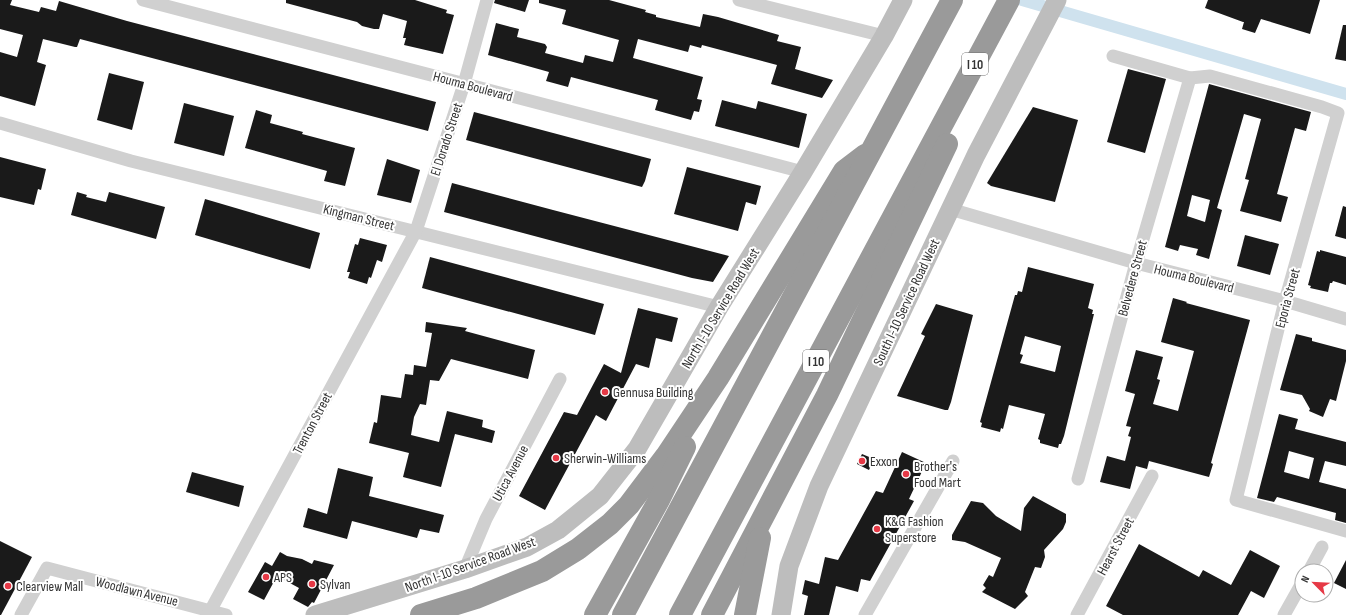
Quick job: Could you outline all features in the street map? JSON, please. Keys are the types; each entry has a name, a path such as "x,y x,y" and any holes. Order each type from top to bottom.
{"highway":[{"path":"623,615 952,0"},
{"name":"I 10","path":"680,615 1009,0"},
{"path":"712,615 827,395 947,146 951,108"},
{"path":"421,615 476,598 542,571 578,549 610,524 629,505 666,456 718,378 844,172 874,148"},
{"path":"595,615 659,500 718,378"},
{"path":"745,615 765,514"}],"street":[{"name":"Houma Boulevard","path":"142,0 803,172"},
{"name":"El Dorado Street","path":"416,231 464,84 487,0"},
{"path":"739,0 884,36"},
{"name":"North I-10 Service Road West","path":"320,614 465,569 527,546 552,533 600,496 631,458 719,307 803,172 904,0"},
{"name":"South I-10 Service Road West","path":"781,615 789,566 819,486 950,209 1057,0"},
{"path":"1113,56 1190,78"},
{"name":"Eporia Street","path":"1190,78 1210,76 1322,107 1338,113 1285,301 1236,500 1346,530"},
{"name":"Belvedere Street","path":"1078,479 1136,263 1190,78"},
{"name":"Kingman Street","path":"0,123 131,161 719,307"},
{"name":"Houma Boulevard","path":"950,209 1136,263 1285,301 1346,319"},
{"name":"Trenton Street","path":"209,613 416,231"},
{"name":"Utica Avenue","path":"465,569 486,519 560,379"},
{"path":"865,615 953,461"},
{"name":"Hearst Street","path":"1077,615 1152,476"},
{"path":"1313,563 1322,547"},
{"name":"Woodlawn Avenue","path":"21,615 47,568 209,613 226,615"},
{"path":"1284,615 1294,597"}],"building":[{"path":"0,0 12,0 10,5 39,12 41,7 56,11 59,1 127,21 436,102 428,131 80,39 77,47 75,47 43,39 37,62 46,65 35,106 0,96 0,52 17,57 23,35 0,29"},
{"path":"286,0 415,0 447,10 446,13 454,15 443,54 404,45 406,38 403,38 407,21 383,14 379,29 374,29 362,26 357,22 286,3"},
{"path":"495,0 529,0 525,12 494,3"},
{"path":"539,0 609,0 646,10 645,12 656,15 656,17 700,27 703,14 718,17 779,35 777,41 801,47 795,69 833,80 822,98 771,84 777,65 702,45 701,48 690,45 688,52 638,39 633,58 703,77 697,99 702,100 699,112 694,111 691,120 655,110 658,100 571,77 568,87 546,81 549,72 488,55 496,23 519,29 517,37 545,44 547,47 545,53 583,63 585,55 613,62 619,40 562,24 566,10 539,3"},
{"path":"1208,0 1320,0 1310,34 1261,19 1255,33 1242,29 1244,22 1205,8"},
{"path":"1343,25 1346,25 1346,61 1335,59"},
{"path":"1128,69 1166,79 1145,153 1107,142"},
{"path":"109,73 144,82 132,130 97,120"},
{"path":"1209,84 1311,112 1306,131 1295,128 1277,194 1288,197 1281,222 1240,211 1249,180 1245,179 1261,119 1244,114 1217,208 1222,210 1209,259 1196,255 1198,249 1180,245 1178,251 1165,247","holes":["1192,195 1210,200 1205,222 1187,216"]},
{"path":"722,100 756,109 758,101 807,114 799,148 715,126"},
{"path":"184,103 234,116 224,156 174,143"},
{"path":"1033,107 1078,120 1055,202 991,186 987,183"},
{"path":"256,110 272,115 270,123 303,132 302,134 355,148 345,186 324,181 327,171 245,148"},
{"path":"474,112 651,159 645,181 642,187 466,140"},
{"path":"0,157 46,169 41,190 38,189 34,205 0,197"},
{"path":"387,159 420,170 411,203 377,195"},
{"path":"687,167 761,186 756,205 746,202 738,231 674,214"},
{"path":"452,183 729,256 713,282 692,278 444,212"},
{"path":"77,192 87,195 86,197 106,202 109,192 165,207 156,239 71,215"},
{"path":"205,199 320,233 310,269 195,235"},
{"path":"1343,206 1346,207 1346,239 1335,236"},
{"path":"1245,235 1279,244 1270,275 1237,266"},
{"path":"360,238 387,245 382,262 377,260 371,278 369,277 367,284 348,278 350,272 347,272 355,244 358,245"},
{"path":"1320,250 1346,257 1346,285 1333,281 1330,283 1328,292 1310,288 1311,286 1308,285 1317,251 1320,252"},
{"path":"430,257 604,304 595,335 422,288"},
{"path":"1028,267 1094,284 1088,308 1093,310 1092,314 1094,314 1064,436 1058,448 1040,443 1040,440 1038,439 1045,414 1009,405 1003,429 1001,428 1000,432 981,427 982,423 980,422 1015,295 1017,295 1018,291 1022,292","holes":["1025,336 1061,346 1055,372 1020,363 1023,355 1020,354"]},
{"path":"1173,298 1187,302 1186,303 1250,320 1211,463 1213,464 1209,477 1149,461 1147,469 1136,466 1130,489 1100,482 1107,456 1125,461 1131,437 1128,436 1131,427 1126,426 1135,394 1125,391 1136,350 1163,357 1157,379 1160,380 1153,404 1178,411 1194,351 1161,342"},
{"path":"936,304 973,315 948,410 897,396 925,336 921,334"},
{"path":"638,308 678,318 672,342 656,338 649,368 636,364 606,421 596,415 545,510 519,496 564,412 577,415 604,364 621,373"},
{"path":"426,322 467,328 465,331 535,350 528,379 451,359 439,381 430,380 426,405 420,404 414,417 411,435 439,442 447,411 483,420 482,427 495,431 492,443 455,434 441,487 403,477 409,453 369,443 374,422 377,423 381,395 401,398 405,374 413,375 414,365 426,367 432,333 425,332"},
{"path":"1296,334 1312,338 1312,341 1346,350 1346,361 1336,401 1330,399 1323,417 1309,411 1310,409 1302,395 1280,390"},
{"path":"1279,414 1298,419 1295,429 1346,442 1346,466 1325,461 1319,482 1346,489 1346,523 1335,520 1336,513 1277,497 1274,502 1257,498","holes":["1289,451 1314,458 1309,479 1284,472"]},
{"name":"K&G Fashion Superstore","path":"902,452 926,463 909,499 914,501 870,581 861,579 858,592 836,586 829,615 804,615 808,596 802,594 805,580 819,584 825,557 838,560 876,491 883,493"},
{"path":"862,454 874,459 869,470 857,464"},
{"path":"338,468 373,477 369,496 444,515 439,533 420,529 417,538 352,521 347,539 303,527 308,508 327,514"},
{"path":"192,472 244,486 239,507 186,492"},
{"path":"1033,496 1066,514 1066,522 1063,529 1044,550 1045,557 1041,568 1035,567 1025,592 1028,596 1015,609 982,592 986,588 983,585 989,575 993,577 1001,558 965,542 952,540 952,535 971,501 983,503 996,516 1021,531 1024,508"},
{"name":"Clearview Mall","path":"0,541 32,557 1,615 0,615"},
{"path":"1139,544 1199,577 1203,570 1231,585 1250,550 1280,566 1264,598 1251,591 1238,615 1123,615 1106,606"},
{"path":"280,552 287,556 302,559 312,564 314,560 334,565 314,603 312,602 308,607 293,599 299,588 277,576 264,600 248,592 265,562 272,566"},
{"path":"1346,560 1346,589 1334,583"}],"waterway":[{"path":"1022,0 1346,94"}],"place":[{"name":"Gennusa Building","path":"605,392"},
{"name":"Sherwin-Williams","path":"556,458"},
{"name":"Exxon","path":"862,461"},
{"name":"Brother's Food Mart","path":"906,474"},
{"name":"K&G Fashion Superstore","path":"877,529"},
{"name":"APS","path":"266,577"},
{"name":"Sylvan","path":"312,584"},
{"name":"Clearview Mall","path":"8,586"}]}
